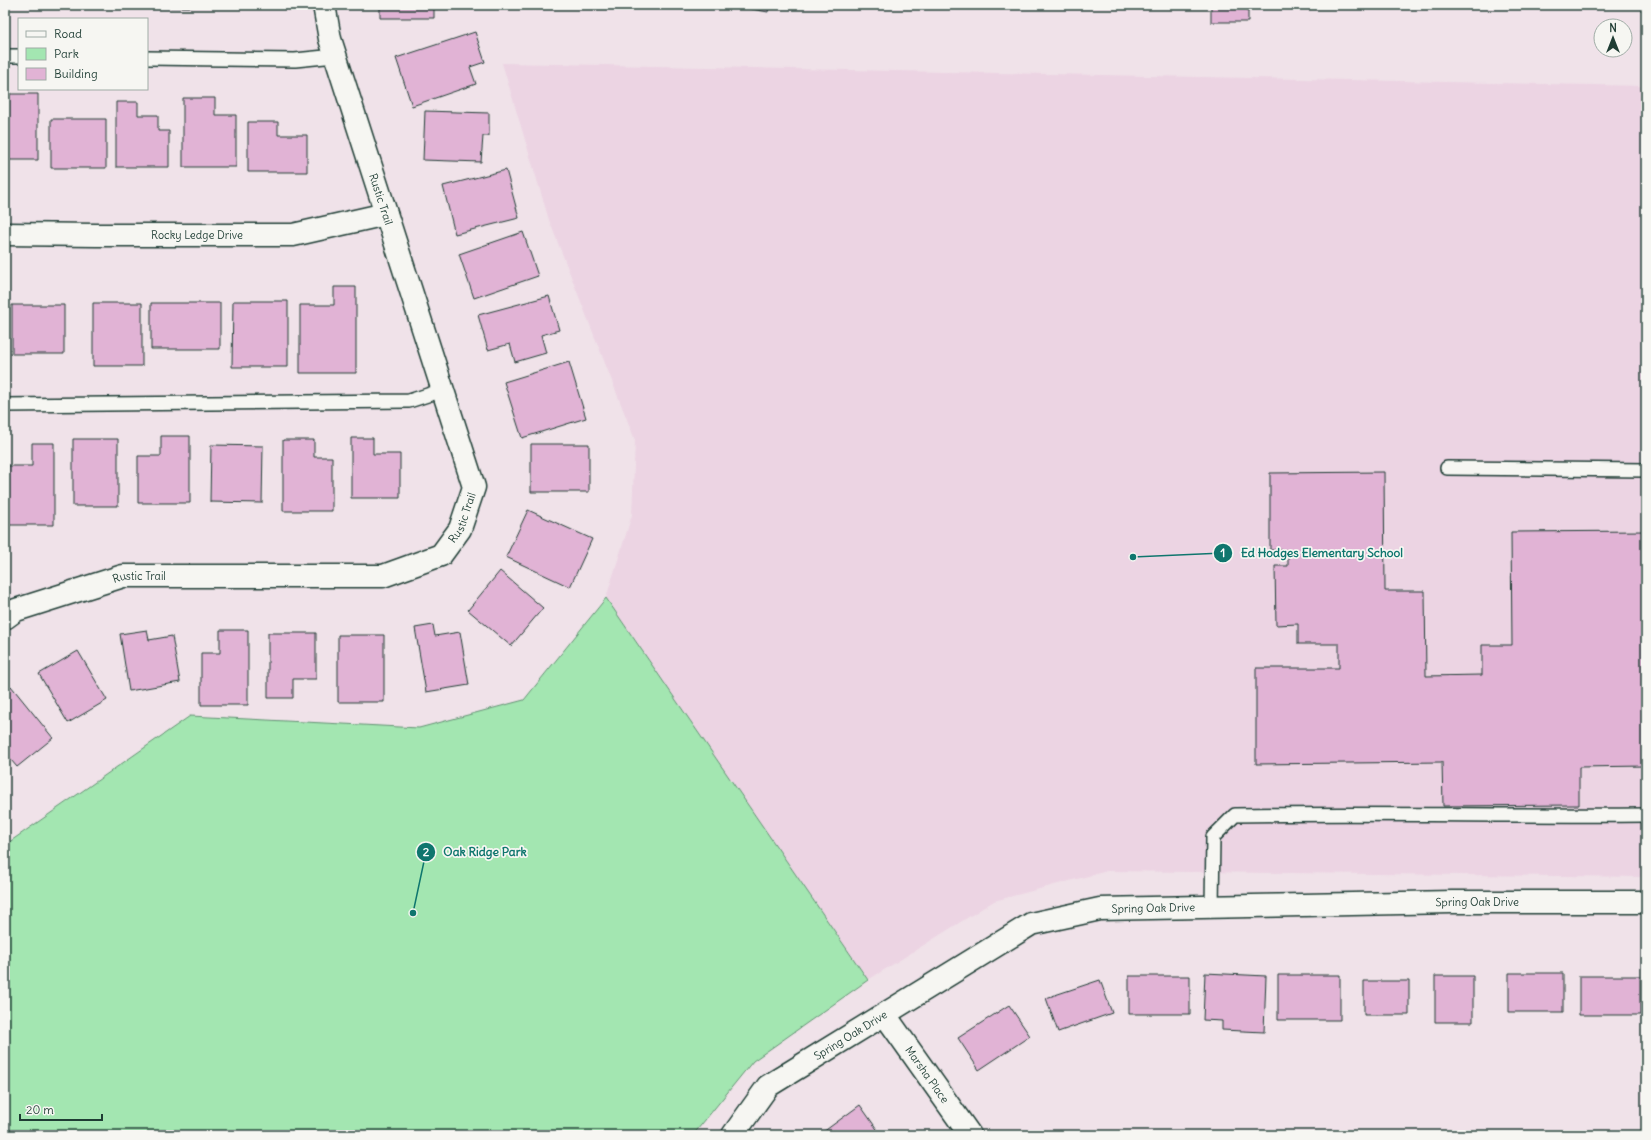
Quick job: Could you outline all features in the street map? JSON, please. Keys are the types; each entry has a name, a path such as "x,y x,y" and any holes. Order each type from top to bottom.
{"street":[{"name":"Rustic Trail","path":"5,618 16,610 122,576 383,576 441,555 460,529 474,488 335,56 330,39 324,5"},
{"name":"Rocky Ledge Drive","path":"5,234 293,235 386,214"},
{"name":"Spring Oak Drive","path":"732,1135 768,1086 1031,924 1100,909 1452,902 1646,902"},
{"name":"Marsha Place","path":"885,1015 970,1135"}],"lane":[{"path":"5,56 18,56"},
{"path":"148,58 295,60 335,56"},
{"path":"5,405 409,401 443,390"},
{"path":"1447,468 1646,470"},
{"path":"1212,907 1213,837 1235,815 1646,815"}],"shaded area":[{"path":"502,63 1646,86 1646,877 1107,871 994,901 868,980 606,598 632,515 635,440 549,220"}],"green space":[{"path":"606,598 868,980 753,1061 693,1135 5,1135 5,845 190,716 419,728 524,700"}],"building":[{"path":"93,5 123,5 123,7 93,7"},
{"path":"141,5 192,5 192,7 141,7"},
{"path":"261,5 261,6 215,6"},
{"path":"380,5 434,5 434,18 380,18"},
{"path":"730,5 769,5 768,12"},
{"path":"1211,5 1248,5 1248,22 1211,22"},
{"path":"475,32 485,62 470,67 476,84 412,106 396,58"},
{"path":"8,94 38,94 38,160 5,160 5,112 8,112"},
{"path":"183,98 215,98 215,115 236,115 236,167 183,167"},
{"path":"116,102 138,102 138,115 158,115 158,131 169,131 169,167 116,167"},
{"path":"425,111 489,113 489,136 483,136 481,162 423,160"},
{"path":"51,119 106,119 106,168 51,168"},
{"path":"248,122 278,122 278,135 307,135 307,172 248,172"},
{"path":"506,170 519,218 455,234 443,186"},
{"path":"523,232 538,276 474,298 459,254"},
{"path":"334,287 356,287 356,373 300,373 300,305 334,305"},
{"path":"549,296 559,330 541,335 546,353 515,362 510,344 488,350 478,315"},
{"path":"233,301 288,301 288,367 232,367"},
{"path":"93,303 142,303 142,366 93,366"},
{"path":"151,303 220,303 220,349 151,349"},
{"path":"12,305 64,305 64,354 12,354"},
{"path":"569,362 586,418 522,438 504,382"},
{"path":"161,436 190,436 190,503 138,503 138,456 161,456"},
{"path":"351,438 373,438 373,454 400,454 400,498 351,498"},
{"path":"73,439 118,439 118,506 73,506"},
{"path":"283,440 314,440 314,457 332,457 332,511 283,511"},
{"path":"32,443 54,443 54,525 8,525 8,466 32,466"},
{"path":"531,444 589,444 589,492 531,492"},
{"path":"211,445 263,446 262,503 210,502"},
{"path":"1384,472 1385,591 1425,591 1426,676 1482,675 1482,645 1512,645 1511,532 1646,531 1646,766 1579,767 1579,805 1443,806 1442,762 1256,764 1256,668 1339,668 1339,644 1298,644 1298,624 1276,625 1275,566 1288,566 1288,550 1270,550 1270,473"},
{"path":"528,510 592,539 570,587 506,557"},
{"path":"500,571 543,608 511,646 468,610"},
{"path":"433,625 435,636 460,632 469,685 426,692 415,628"},
{"path":"147,630 149,640 172,636 180,682 129,691 120,634"},
{"path":"220,630 248,630 248,705 201,705 201,653 220,653"},
{"path":"268,633 316,633 316,679 293,679 293,698 268,698"},
{"path":"338,635 384,635 384,702 338,702"},
{"path":"78,651 107,700 68,723 39,674"},
{"path":"11,686 53,738 17,767 5,753 5,691"},
{"path":"1205,973 1266,976 1264,1032 1222,1030 1222,1021 1203,1020"},
{"path":"1509,973 1563,973 1563,1012 1509,1012"},
{"path":"1278,975 1340,975 1340,1020 1278,1020"},
{"path":"1129,976 1190,976 1190,1014 1129,1014"},
{"path":"1435,976 1473,976 1473,1022 1435,1022"},
{"path":"1579,976 1640,976 1640,1015 1579,1015"},
{"path":"1100,980 1112,1013 1058,1032 1046,998"},
{"path":"1364,981 1409,981 1409,1015 1364,1015"},
{"path":"1009,1005 1030,1036 979,1070 958,1038"},
{"path":"860,1105 881,1135 819,1135"}],"place":[{"name":"Ed Hodges Elementary School","path":"1133,557"},
{"name":"Oak Ridge Park","path":"413,913"}]}
